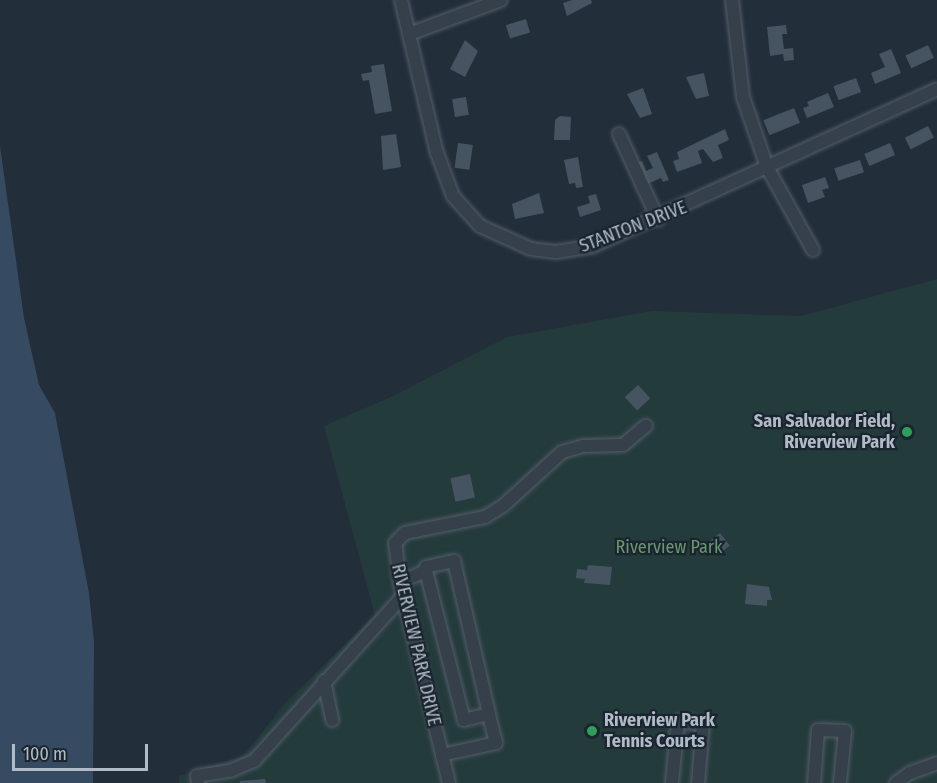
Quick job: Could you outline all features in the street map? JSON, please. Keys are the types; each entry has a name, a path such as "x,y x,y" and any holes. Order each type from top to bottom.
{"street":[{"name":"STANTON DRIVE","path":"401,0 445,178 457,202 480,226 525,248 556,252 593,246 658,219 767,166 937,89"},
{"path":"409,34 501,0"},
{"path":"732,0 743,97 767,166 813,250"},
{"path":"619,134 658,219"},
{"name":"RIVERVIEW PARK DRIVE","path":"449,783 393,547 405,533 485,517 504,505 562,452 583,446 623,445 646,426"},
{"path":"442,755 496,743 454,561 426,567 464,720 489,714"},
{"path":"400,582 426,571"},
{"path":"198,783 197,776 230,771 254,761 324,681 404,596"},
{"path":"324,681 332,720"},
{"path":"672,783 678,721 704,724 699,783"},
{"path":"814,783 818,730 845,731 840,783"},
{"path":"896,783 914,771 937,763"}],"green space":[{"name":"Riverview Park","path":"937,279 937,783 179,783 179,776 243,756 286,702 375,615 324,426 393,396 507,337 652,311 801,316"}],"water":[{"path":"0,146 24,318 39,385 55,413 89,593 94,642 93,783 0,783"}],"building":[{"path":"572,0 591,0 592,3 567,16 563,3"},
{"path":"526,19 530,32 510,39 506,25"},
{"path":"786,25 787,34 782,34 784,49 793,48 794,60 784,61 783,54 770,56 767,27"},
{"path":"465,40 478,51 465,77 450,69"},
{"path":"928,45 934,58 911,68 905,56"},
{"path":"891,49 901,73 875,84 871,73 885,67 879,54"},
{"path":"384,64 392,111 375,114 369,80 363,81 361,74 372,72 371,66"},
{"path":"704,73 709,96 696,99 686,77"},
{"path":"856,78 861,92 839,100 833,86"},
{"path":"643,88 652,114 640,118 627,94"},
{"path":"828,93 834,107 807,118 803,108 809,106 807,102"},
{"path":"466,97 469,115 455,117 452,99"},
{"path":"794,108 800,123 769,135 763,120"},
{"path":"560,116 571,117 570,140 554,140 555,120"},
{"path":"928,126 934,138 911,149 905,138"},
{"path":"725,129 729,140 718,145 723,158 713,162 703,149 698,151 702,163 677,172 673,161 679,159 677,152"},
{"path":"396,134 401,167 383,170 381,136"},
{"path":"458,143 473,145 469,170 455,168"},
{"path":"890,143 895,155 869,166 864,154"},
{"path":"657,152 669,180 663,182 661,178 643,186 634,165 642,161 646,171 653,168 647,156"},
{"path":"578,157 583,187 576,188 575,183 569,184 564,160"},
{"path":"860,160 864,172 838,181 834,168"},
{"path":"825,177 829,188 822,190 825,197 808,203 802,185"},
{"path":"539,193 544,213 515,219 512,204"},
{"path":"596,194 601,210 580,217 577,207 590,203 588,196"},
{"path":"638,385 650,398 637,410 625,397"},
{"path":"470,474 475,497 455,502 450,478"},
{"path":"720,533 730,546 720,554 710,541"},
{"path":"588,565 612,567 610,585 584,583 585,579 576,578 577,569 587,570"},
{"path":"747,584 769,587 772,600 767,600 767,606 745,604"},
{"path":"265,779 266,783 240,783 240,781"}],"place":[{"name":"San Salvador Field, Riverview Park","path":"907,432"},
{"name":"Riverview Park Tennis Courts","path":"592,731"}]}
